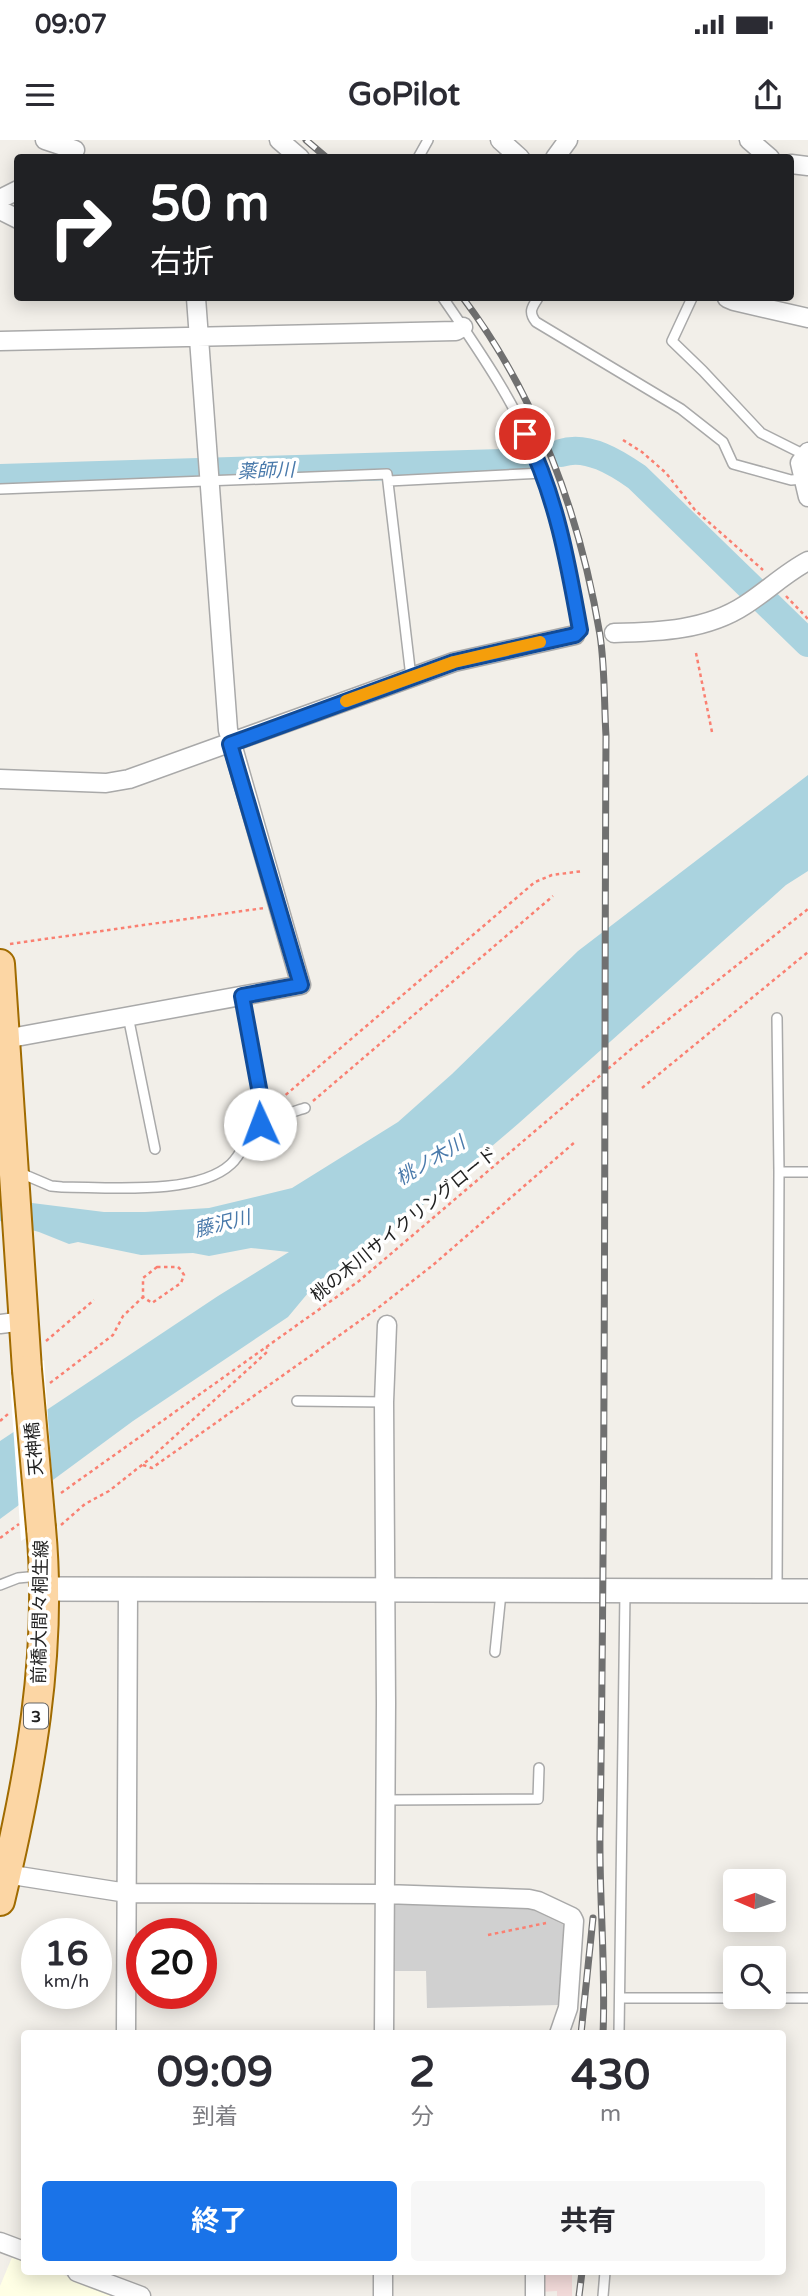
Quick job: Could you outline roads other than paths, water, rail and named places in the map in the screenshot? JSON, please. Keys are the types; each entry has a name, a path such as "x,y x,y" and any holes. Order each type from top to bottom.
{"main road":[{"name":"3","path":"0,964 5,1038 4,1104 13,1174 16,1261 12,1323"},
{"name":"天神橋","path":"12,1323 35,1379 41,1526"},
{"name":"前橋大間々桐生線","path":"4,1870 40,1690 44,1582 41,1526"}],"street":[{"path":"45,140 76,149"},
{"path":"279,140 295,154"},
{"path":"500,140 516,154"},
{"path":"749,140 765,154"},
{"path":"5,1038 301,985 230,744 197,301"},
{"path":"734,301 808,318"},
{"path":"0,341 456,331 463,327"},
{"path":"807,454 800,463 808,497"},
{"path":"614,633 690,627 719,619 746,604 808,561"},
{"path":"0,779 106,783 148,774 475,656 575,635"},
{"path":"384,2030 384,1402 387,1325"},
{"path":"44,1582 128,1590 808,1591"},
{"path":"127,2030 128,1590"},
{"path":"4,1870 127,1893 384,1894 538,1901 572,1917 574,1922 568,2008 560,2030"},
{"path":"0,2242 21,2250"},
{"path":"94,2275 123,2280 141,2296"},
{"path":"383,2275 383,2296"},
{"path":"535,2275 536,2296"}],"lane":[{"path":"445,301 508,400 543,472 570,576 580,630 575,635"},
{"path":"536,301 531,309 531,316 536,322 681,409 723,442 733,464 791,480 803,479"},
{"path":"690,301 672,341 704,371 761,433 807,454"},
{"path":"389,481 543,472"},
{"path":"0,489 387,474 411,677"},
{"path":"13,1174 62,1187 159,1187 189,1184 218,1173 232,1164 261,1119 263,1110 242,996"},
{"path":"128,1016 155,1149"},
{"path":"777,1018 777,1592"},
{"path":"261,1119 306,1108"},
{"path":"779,1172 808,1172"},
{"path":"297,1401 384,1402"},
{"path":"0,1585 18,1578 44,1582"},
{"path":"495,1652 501,1591"},
{"path":"619,2030 625,1592"},
{"path":"385,1800 538,1799 539,1768"},
{"path":"620,1998 808,1998"},
{"path":"603,2296 605,2275"}],"water":[{"path":"808,775 808,871 786,885 519,1123 363,1256 318,1281 288,1317 133,1421 0,1519 0,1441 289,1252 251,1248 209,1256 193,1253 141,1255 78,1242 69,1244 0,1221 0,1199 104,1212 145,1212 209,1208 292,1188 398,1122 452,1074 578,951"}],"waterway":[{"name":"薬師川","path":"561,453 581,451 601,456 637,477 808,643"},
{"name":"薬師川","path":"0,478 532,462"}],"railway":[{"path":"306,140 322,154"},
{"path":"465,301 513,375 552,458 581,545 603,660 606,736 600,1882 603,2030"},
{"path":"581,2030 593,1918"},
{"path":"579,2296 582,2275"}],"water label":[{"name":"桃ノ木川","path":"430,1160"},
{"name":"藤沢川","path":"222,1223"}]}
